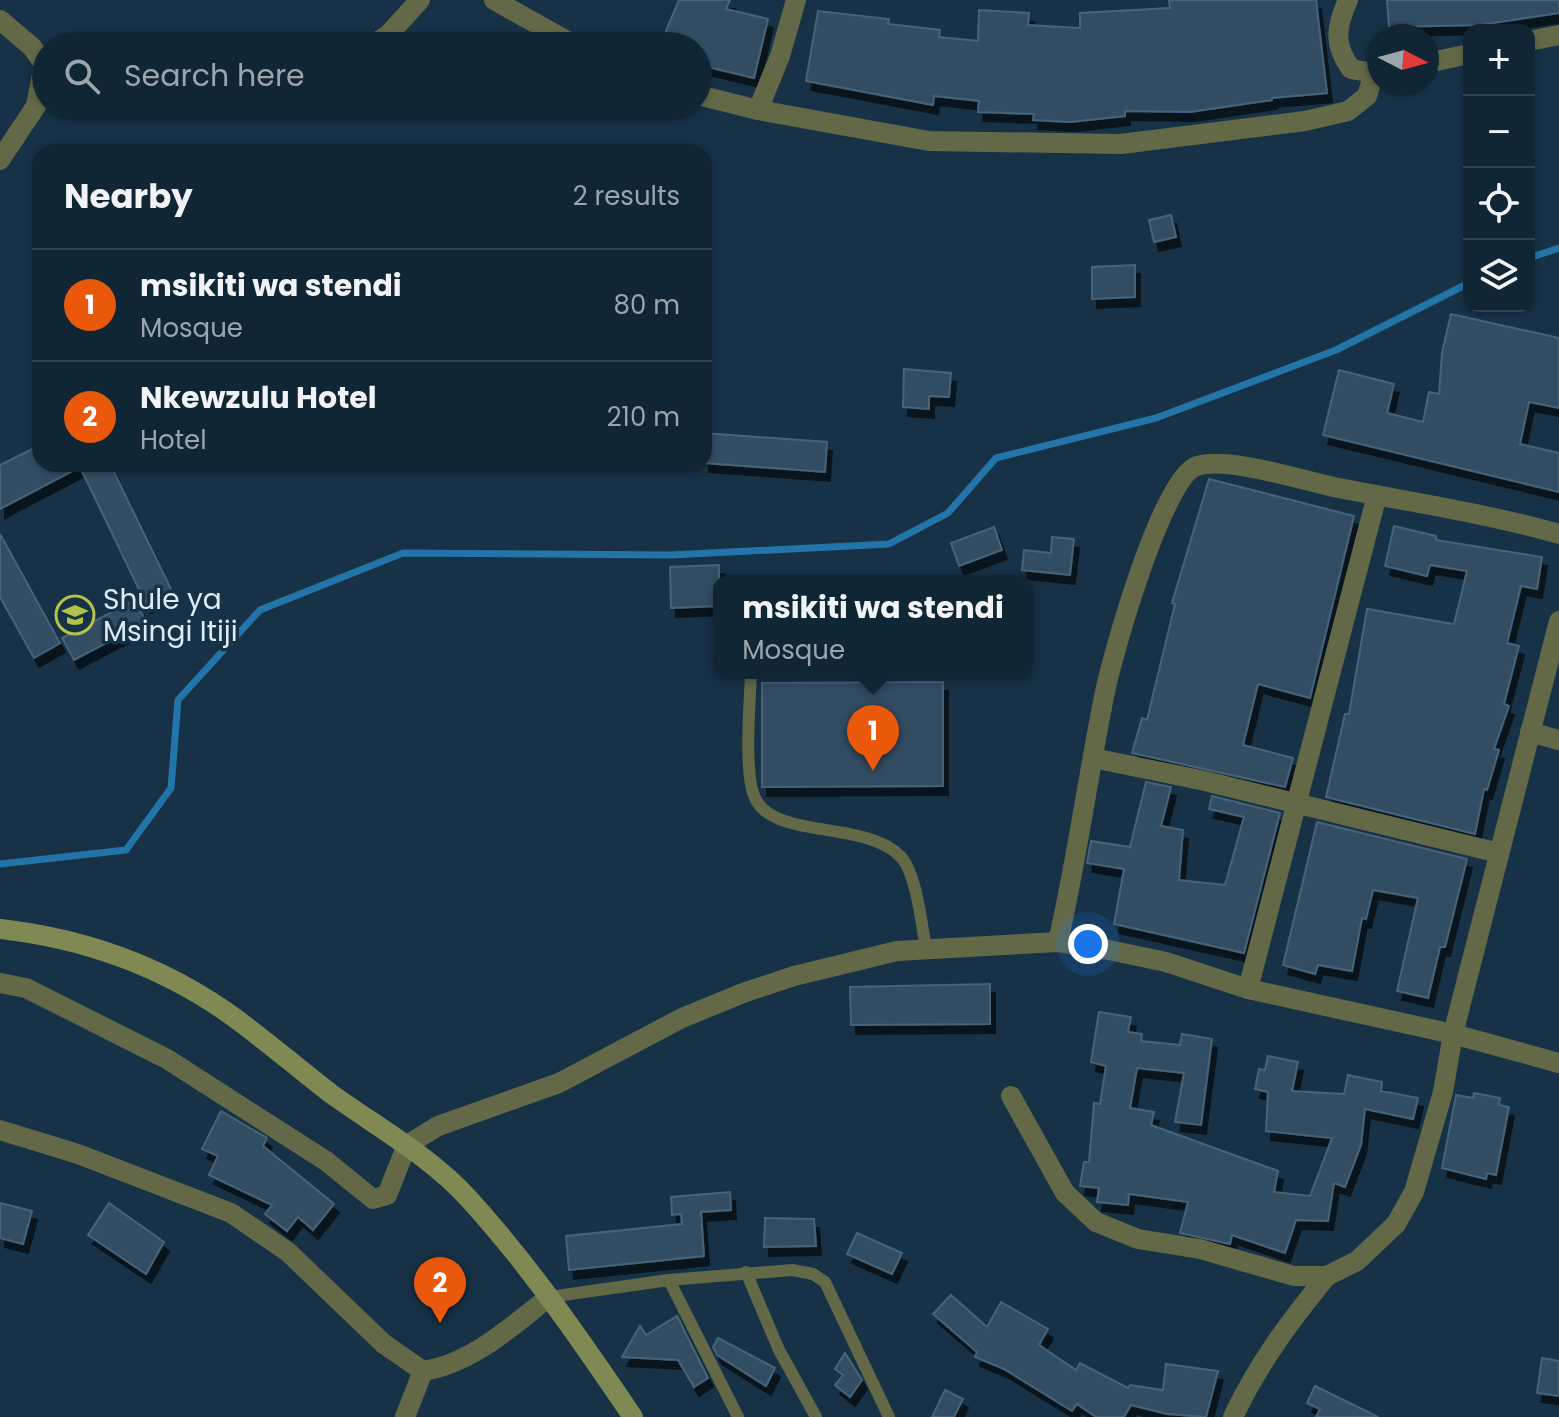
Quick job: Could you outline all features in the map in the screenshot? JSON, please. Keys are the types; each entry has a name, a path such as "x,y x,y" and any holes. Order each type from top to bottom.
{"main road":[{"path":"0,929 44,934 132,960 224,1010 332,1094 407,1145 467,1196 549,1297 633,1417"}],"street":[{"path":"391,32 420,0"},
{"path":"494,0 551,32"},
{"path":"758,110 780,56 796,0"},
{"path":"1348,0 1337,25 1341,55 1351,69 1367,73"},
{"path":"0,20 32,47"},
{"path":"1535,40 1559,35"},
{"path":"1439,60 1463,55"},
{"path":"712,98 758,110 929,141 1121,144 1305,121 1348,111 1367,96"},
{"path":"0,160 32,112"},
{"path":"1058,942 1105,688 1153,532 1179,479 1195,466 1216,463 1516,521 1559,534"},
{"path":"1248,989 1377,495"},
{"path":"1233,1417 1251,1379 1280,1333 1327,1276 1357,1261 1396,1224 1414,1192 1443,1092 1453,1034 1530,732 1556,645 1559,621"},
{"path":"1530,732 1559,740"},
{"path":"1093,758 1205,781 1499,853"},
{"path":"0,983 26,988 167,1059 326,1161 373,1199 387,1195 407,1145 465,1114 559,1083 682,1018 743,993 835,965 897,951 1058,942 1166,962 1248,989 1453,1034 1559,1063"},
{"path":"1011,1096 1065,1193 1096,1222 1138,1239 1200,1249 1294,1276 1327,1276"},
{"path":"0,1130 78,1154 231,1213 288,1252 384,1344 423,1371 447,1367 496,1338 549,1297"},
{"path":"405,1417 423,1371"}],"lane":[{"path":"751,679 749,762 755,800 768,814 788,824 833,828 883,844 902,857 912,881 926,949"},
{"path":"549,1297 746,1272 792,1270 813,1274 825,1282 887,1412 901,1417"},
{"path":"746,1272 779,1350 816,1417"},
{"path":"669,1280 738,1417"}],"building":[{"path":"679,0 730,0 726,9 768,19 754,78 712,68 712,32 666,32"},
{"path":"1169,0 1316,0 1327,93 1272,98 1190,112 1125,111 1125,116 1070,122 1033,120 1034,114 978,112 979,101 934,96 933,105 806,81 818,11 889,19 888,24 940,30 939,37 978,41 979,10 1029,13 1028,25 1080,28 1080,13 1170,8"},
{"path":"1387,0 1559,0 1559,13 1487,24 1389,24"},
{"path":"1171,215 1176,237 1154,242 1149,220"},
{"path":"1135,265 1135,297 1092,299 1092,267"},
{"path":"1451,314 1559,338 1559,408 1529,402 1520,444 1559,453 1559,492 1323,435 1339,370 1394,384 1387,413 1423,422 1429,392 1439,394 1442,353"},
{"path":"904,369 951,373 949,397 929,396 929,409 903,407"},
{"path":"712,434 827,442 825,472 712,464"},
{"path":"32,449 32,472 70,472 0,509 0,465"},
{"path":"82,472 114,472 172,591 146,604"},
{"path":"1209,479 1354,516 1310,698 1258,684 1243,745 1293,758 1285,787 1132,753 1142,718 1147,720 1175,604 1172,603"},
{"path":"1394,526 1436,536 1436,540 1542,557 1537,589 1521,586 1507,643 1519,646 1504,704 1509,706 1494,749 1499,750 1487,790 1484,789 1475,834 1326,797 1345,714 1349,714 1367,609 1454,624 1467,571 1430,565 1427,576 1385,566"},
{"path":"994,527 1002,550 959,566 951,543"},
{"path":"0,534 60,643 34,658 0,597"},
{"path":"1052,537 1074,539 1070,575 1022,570 1024,550 1051,553"},
{"path":"719,565 719,575 713,575 713,606 671,608 670,567"},
{"path":"135,600 146,622 74,660 62,638"},
{"path":"943,682 943,786 762,787 762,683"},
{"path":"1146,782 1171,787 1161,826 1183,830 1179,880 1225,885 1244,817 1209,809 1212,796 1280,813 1244,953 1114,924 1124,869 1087,863 1091,841 1130,847"},
{"path":"1317,822 1467,859 1445,947 1440,947 1428,998 1397,991 1418,898 1373,890 1366,919 1362,918 1352,971 1318,965 1315,974 1283,965"},
{"path":"990,984 990,1024 851,1025 850,987"},
{"path":"1099,1012 1131,1017 1128,1032 1142,1034 1141,1041 1180,1045 1182,1034 1212,1039 1201,1125 1175,1122 1184,1073 1137,1068 1130,1108 1154,1112 1151,1125 1278,1171 1274,1192 1310,1196 1332,1138 1266,1131 1268,1092 1255,1089 1259,1069 1265,1070 1268,1056 1298,1062 1292,1091 1344,1094 1348,1075 1382,1082 1381,1091 1418,1098 1413,1119 1365,1109 1361,1145 1345,1187 1334,1183 1328,1221 1296,1220 1285,1253 1232,1235 1230,1244 1180,1233 1188,1202 1129,1194 1128,1205 1097,1202 1099,1188 1080,1186 1084,1162 1089,1162 1094,1103 1100,1104 1106,1066 1091,1062"},
{"path":"1474,1093 1500,1098 1499,1105 1509,1107 1496,1175 1487,1173 1486,1179 1442,1168 1456,1095 1473,1098"},
{"path":"221,1111 267,1138 263,1146 334,1204 313,1230 298,1217 287,1231 265,1214 272,1205 209,1175 218,1156 202,1149"},
{"path":"730,1192 731,1210 701,1212 704,1256 569,1270 566,1236 682,1224 681,1214 672,1215 671,1197"},
{"path":"0,1203 32,1211 23,1244 0,1238"},
{"path":"109,1203 164,1242 146,1274 88,1235"},
{"path":"765,1218 814,1219 816,1246 764,1247"},
{"path":"857,1233 902,1253 892,1274 847,1254"},
{"path":"951,1295 987,1327 1001,1302 1048,1329 1039,1345 1076,1370 1080,1363 1128,1388 1130,1385 1163,1390 1166,1364 1218,1371 1206,1417 1167,1414 1131,1405 1124,1417 1096,1417 1077,1404 1072,1411 1004,1369 975,1357 977,1352 933,1314"},
{"path":"677,1316 708,1378 694,1387 678,1360 622,1357 640,1326 646,1335"},
{"path":"718,1338 775,1368 766,1386 717,1355 713,1347"},
{"path":"845,1353 862,1380 850,1397 835,1385 843,1375 835,1369"},
{"path":"1542,1358 1559,1361 1559,1396 1537,1393"},
{"path":"1315,1386 1378,1417 1316,1417 1320,1409 1307,1403"},
{"path":"945,1390 963,1399 954,1417 932,1417"}],"waterway":[{"path":"1535,256 1559,248"},
{"path":"0,864 126,850 171,788 178,700 260,610 403,553 671,555 889,544 948,513 996,458 1156,418 1336,350 1463,286"}],"place":[{"name":"Shule ya Msingi Itiji","path":"75,615"},
{"name":"msikiti wa stendi","path":"873,771"},
{"name":"Nkewzulu Hotel","path":"440,1323"}]}
